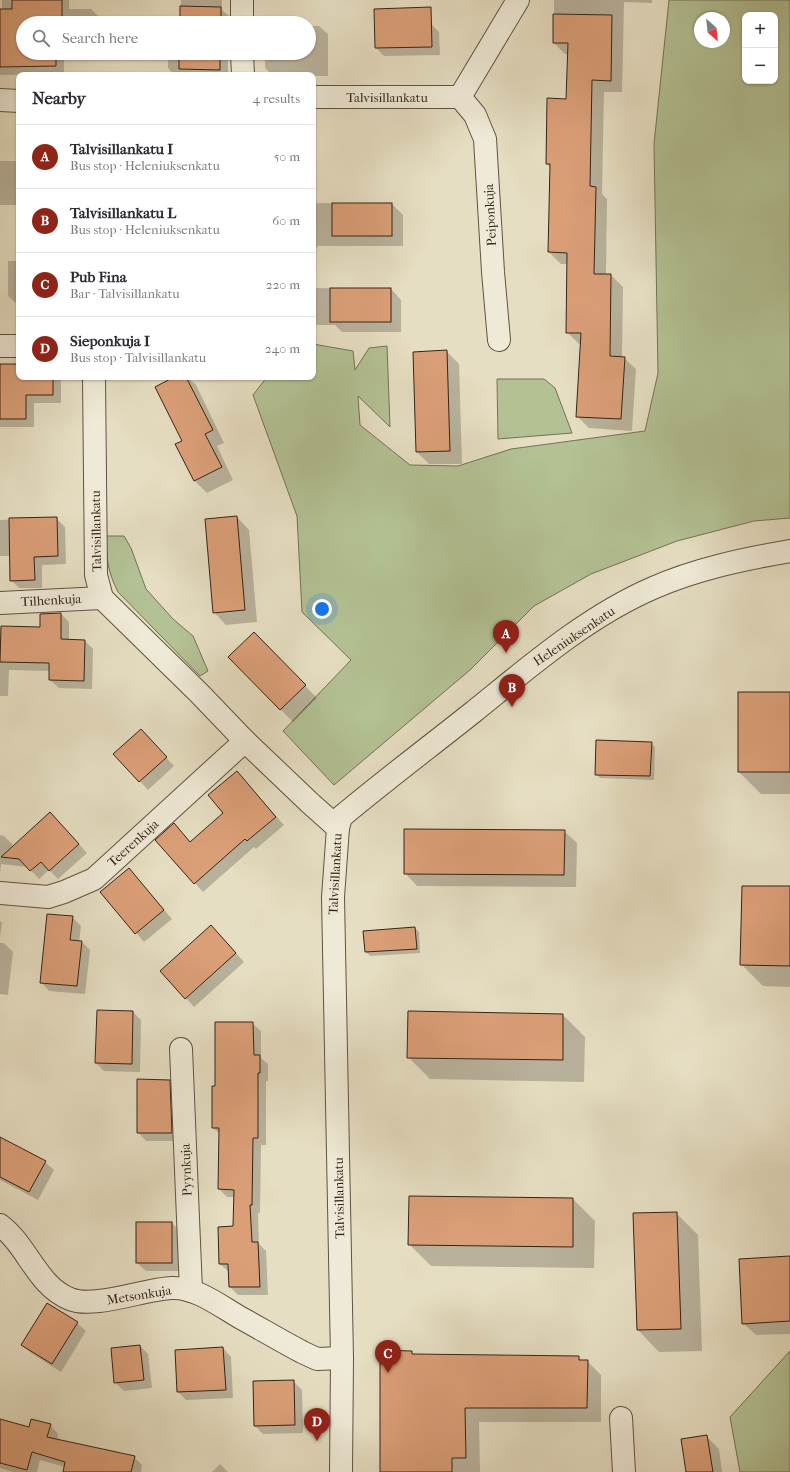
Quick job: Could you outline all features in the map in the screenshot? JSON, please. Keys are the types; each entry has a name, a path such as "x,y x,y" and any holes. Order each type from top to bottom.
{"street":[{"path":"242,0 242,16"},
{"path":"460,97 518,0"},
{"path":"242,60 242,72"},
{"name":"Talvisillankatu","path":"316,97 460,97"},
{"name":"Peiponkuja","path":"460,97 475,115 485,139 493,272 499,340"},
{"path":"0,100 16,100"},
{"path":"0,346 16,346"},
{"name":"Talvisillankatu","path":"94,380 96,575 102,598 199,693 245,741 338,828 333,897 342,1358 341,1472"},
{"name":"Heleniuksenkatu","path":"338,828 341,817 345,813 551,649 620,605 652,588 687,575 756,557 790,551"},
{"name":"Tilhenkuja","path":"0,602 102,598"},
{"name":"Teerenkuja","path":"0,893 48,896 64,892 94,879 245,741"},
{"name":"Pyynkuja","path":"181,1049 191,1291"},
{"name":"Metsonkuja","path":"0,1225 10,1232 40,1275 52,1289 70,1300 89,1303 172,1288 191,1291 317,1359 342,1358"},
{"path":"621,1418 624,1472"}],"green space":[{"path":"669,0 790,0 790,518 754,521 677,541 591,574 534,606 470,670 334,785 283,731 351,660 302,612 297,516 253,395 265,380 316,380 316,345 353,351 355,370 369,348 387,346 390,427 358,396 360,425 410,465 458,466 511,449 645,431 658,373 654,144"},
{"path":"497,379 544,379 555,388 572,433 498,439"},
{"path":"106,536 124,536 131,548 146,589 173,619 193,636 208,671 200,676 118,592 108,565"},
{"path":"790,1351 790,1472 740,1472 730,1417"}],"building":[{"path":"12,0 62,0 62,16 16,16 16,60 56,60 56,66 0,67 0,9 12,9"},
{"path":"180,6 221,7 221,16 180,16"},
{"path":"431,7 432,47 375,48 374,9"},
{"path":"553,14 612,15 611,81 592,80 590,186 596,187 594,274 611,274 610,356 625,357 621,419 576,417 581,333 566,333 567,253 548,252 550,164 546,164 547,98 566,99 568,43 553,43"},
{"path":"179,60 220,60 220,70 179,69"},
{"path":"332,203 392,203 392,236 332,236"},
{"path":"330,288 391,288 391,322 330,322"},
{"path":"447,350 450,451 416,452 413,352"},
{"path":"0,364 16,364 16,380 53,380 53,395 26,395 26,419 0,419"},
{"path":"168,380 188,380 213,430 205,434 222,467 194,481 175,444 182,441 155,387"},
{"path":"237,516 245,610 213,613 205,519"},
{"path":"57,517 58,556 34,557 35,580 10,581 9,518"},
{"path":"61,613 61,639 85,640 84,681 49,680 49,663 0,662 1,626 40,627 40,614"},
{"path":"254,632 306,685 280,710 228,657"},
{"path":"738,692 790,692 790,772 738,772"},
{"path":"141,729 167,757 139,782 113,754"},
{"path":"596,740 652,742 650,776 595,775"},
{"path":"237,771 276,817 247,841 245,839 194,884 155,840 174,823 190,842 223,813 208,795"},
{"path":"50,812 79,844 49,871 41,862 30,871 19,859 1,857"},
{"path":"404,829 565,830 564,875 404,874"},
{"path":"129,868 164,910 135,934 100,892"},
{"path":"742,886 790,886 790,966 740,965"},
{"path":"47,914 73,916 70,940 82,941 77,986 40,983"},
{"path":"211,925 236,953 185,999 160,971"},
{"path":"415,927 417,949 365,952 363,931"},
{"path":"97,1010 133,1011 132,1064 95,1063"},
{"path":"408,1011 563,1014 563,1060 407,1058"},
{"path":"215,1022 253,1022 254,1055 260,1055 260,1073 258,1073 258,1138 253,1138 252,1205 250,1205 252,1242 258,1242 260,1287 229,1287 228,1264 219,1264 218,1227 233,1226 234,1190 218,1189 219,1128 212,1128 212,1086 215,1086"},
{"path":"137,1079 170,1080 172,1133 137,1133"},
{"path":"0,1137 46,1161 29,1192 0,1177"},
{"path":"409,1196 573,1198 573,1247 408,1245"},
{"path":"677,1212 681,1329 637,1330 633,1213"},
{"path":"136,1222 172,1222 172,1263 136,1263"},
{"path":"790,1256 790,1321 742,1324 739,1259"},
{"path":"47,1303 78,1322 52,1364 21,1345"},
{"path":"140,1345 144,1380 114,1383 111,1348"},
{"path":"223,1347 226,1390 177,1392 175,1350"},
{"path":"380,1350 412,1351 412,1354 579,1356 579,1360 588,1360 587,1408 465,1408 466,1458 452,1458 452,1472 380,1472"},
{"path":"294,1380 295,1425 254,1426 253,1381"},
{"path":"0,1419 29,1427 31,1419 51,1424 47,1437 135,1456 131,1472 63,1472 65,1462 32,1452 27,1470 0,1463"},
{"path":"707,1435 713,1472 686,1472 681,1439"}],"place":[{"name":"Talvisillankatu I","path":"506,653"},
{"name":"Talvisillankatu L","path":"512,707"},
{"name":"Pub Fina","path":"388,1373"},
{"name":"Sieponkuja I","path":"317,1441"}]}
